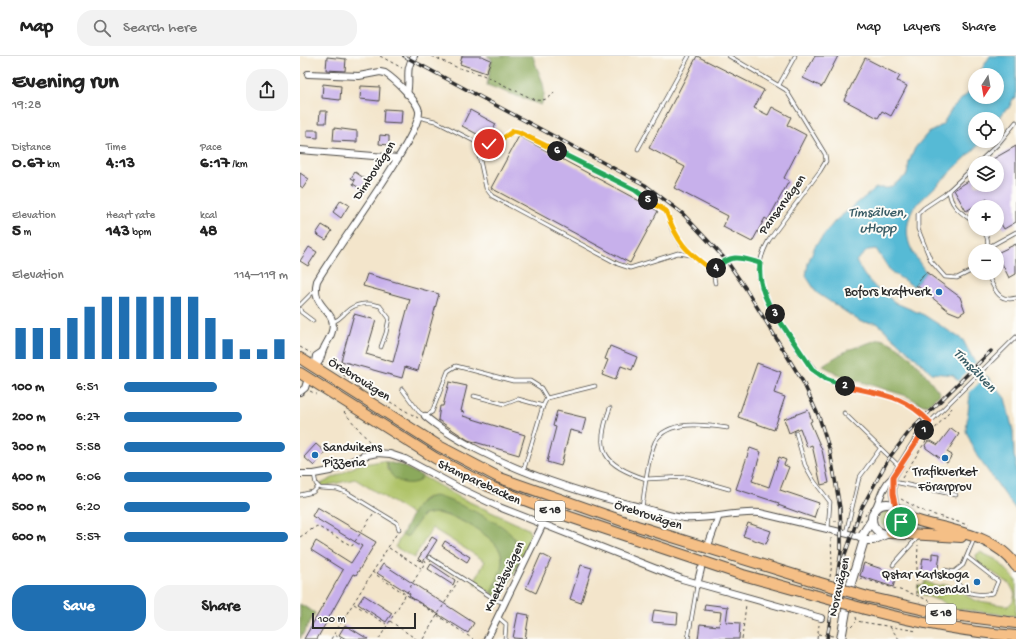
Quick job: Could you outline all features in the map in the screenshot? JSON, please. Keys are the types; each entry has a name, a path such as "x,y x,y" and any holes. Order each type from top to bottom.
{"highway":[{"name":"Örebrovägen","path":"300,358 439,446 500,478 630,524 868,597 938,613 1014,622"},
{"path":"303,378 314,367"},
{"name":"Örebrovägen","path":"303,378 435,458 488,486 568,517 743,574 865,609 918,622 1001,637 1016,636"},
{"path":"898,511 928,524 961,532 994,546 1013,561 1016,566"},
{"path":"888,533 975,538"},
{"path":"958,629 971,639"}],"street":[{"path":"407,94 409,85 407,71 408,66 414,56"},
{"path":"308,74 359,76 380,72 385,73 416,103 418,117"},
{"name":"Dimbovägen","path":"314,291 317,281 324,269 398,158 416,126 418,117"},
{"path":"300,150 398,158"},
{"path":"314,291 318,301 330,314 333,322 332,331 322,352 321,359 314,367"},
{"path":"300,392 305,388 303,378"},
{"path":"425,416 436,426 460,441 524,472 585,493 683,518 718,518 749,512 760,513 846,533 863,539 873,540 896,531 900,525 893,494 895,481 899,466 918,437"},
{"name":"Stamparebacken","path":"300,474 314,474 330,471 364,456 377,453 390,454 405,459 499,507 697,585 821,618"},
{"path":"888,533 876,529 872,520 872,509 883,490 895,481"},
{"path":"872,509 887,504 898,511"},
{"path":"709,543 718,518"},
{"name":"Noravägen","path":"841,638 851,583 863,539 872,520"},
{"name":"Knektåsvägen","path":"487,639 543,524"},
{"path":"697,585 701,569"}],"lane":[{"path":"638,149 689,56"},
{"path":"729,56 779,85 796,56"},
{"name":"Pansarvägen","path":"760,263 769,240 826,161 825,154 786,90 779,85"},
{"path":"418,117 435,121 476,142 489,144 498,142 513,131 518,132 635,190 666,211 672,229 691,255 713,271 715,283"},
{"path":"985,156 998,144 1016,122"},
{"path":"476,142 486,188 492,196 618,264 630,268 678,253 691,255"},
{"path":"968,172 949,190 918,214 918,229 931,260 944,277 957,278 968,272"},
{"path":"949,190 953,205 968,217"},
{"path":"996,244 1016,232"},
{"path":"713,271 721,263 734,257 760,263 760,279 766,299 812,369 819,375 835,383 899,399 916,409 930,422"},
{"path":"990,280 998,295 1003,299 1009,300 1016,298"},
{"path":"300,305 314,291"},
{"path":"333,322 340,319 346,311 358,304 371,303 380,306 388,318 386,333 381,347"},
{"path":"300,309 300,312 313,321"},
{"path":"918,437 930,422 1016,337"},
{"path":"402,389 418,412 425,416 432,412 448,371 456,366 513,381 530,382 541,388 547,398"},
{"path":"524,472 543,406 547,398 595,386"},
{"path":"474,396 505,404 518,399 543,406"},
{"path":"610,408 602,433 605,453 612,463 622,470 646,478 687,477 729,489"},
{"path":"844,413 899,466"},
{"path":"642,508 646,478 655,442 662,434 672,428 683,426 706,424 727,428"},
{"path":"796,433 805,465 814,481 830,502 829,529"},
{"path":"846,533 859,478 880,449"},
{"path":"314,474 318,487"},
{"path":"895,481 956,494"},
{"path":"300,495 313,492 318,487"},
{"path":"318,487 324,489 342,490 397,523 399,529"},
{"path":"893,565 920,536 928,524"},
{"path":"954,572 963,565 975,538"},
{"path":"429,556 462,576 496,600 505,603"},
{"path":"954,572 955,581 967,592 977,595 993,593 998,581 967,557"},
{"path":"945,570 954,572"},
{"path":"688,639 697,585"},
{"path":"498,617 506,624 505,639"}],"path":[{"path":"380,56 407,71"},
{"path":"432,56 456,67 483,75 535,100 542,101 550,98 555,92"},
{"path":"335,370 362,384 418,418 425,416"},
{"path":"313,393 320,396"},
{"path":"895,481 904,474 929,436 955,405"},
{"path":"342,410 366,437 377,453"},
{"path":"831,573 829,529 832,521 862,520 872,509"},
{"path":"300,536 316,526 352,546 375,510"},
{"path":"331,639 399,529"},
{"path":"916,595 920,536"},
{"path":"388,547 422,569"},
{"path":"379,639 429,556"},
{"path":"372,572 473,639"},
{"path":"423,639 462,576"},
{"path":"859,583 861,578 916,595 933,603"},
{"path":"742,639 746,617 746,598"},
{"path":"353,603 387,625"},
{"path":"856,617 857,621 918,631"},
{"path":"390,620 416,639"},
{"path":"890,627 899,639"},
{"path":"818,634 841,638"},
{"path":"334,635 341,639"}],"green space":[{"path":"487,56 533,56 542,80 544,92 541,105 487,85 492,59"},
{"path":"880,339 889,342 906,353 928,377 940,393 939,395 928,404 923,405 907,396 842,376 823,366 848,350"},
{"path":"382,461 387,462 387,470 419,481 422,476 461,498 528,529 530,533 530,541 520,560 519,548 427,497 421,501 413,515 355,479 321,487 319,485 358,465"},
{"path":"387,462 400,465 422,476 419,481 413,483 397,480 390,473"},
{"path":"435,496 460,505 498,524 514,538 519,547 521,556 516,569 500,599 491,593 499,576 501,567 502,558 500,551 495,544 478,530 458,519 435,513 423,515 408,536 402,535 418,505 428,498"},
{"path":"884,511 890,511 895,516 893,525 890,527 884,527 879,522 879,516"},
{"path":"435,513 464,522 475,528 494,542 500,550 502,558 501,567 499,576 491,593 474,583 485,561 432,528 414,558 395,547 402,535 404,536 423,515"},
{"path":"980,552 997,560 1016,580 1016,616 950,608 943,602 918,593 918,585 923,586 925,581 935,586 947,584 974,600 1008,606 1013,601 1015,594 1010,584 977,562 976,555"},
{"path":"300,604 315,613 300,639"}],"water":[{"name":"Timsälven, utlopp","path":"990,56 1016,56 1016,98 1013,99 1009,108 1004,112 968,112 968,148 976,148 913,208 909,218 907,234 911,249 926,272 916,285 913,286 891,272 876,249 868,250 856,261 864,275 876,288 896,303 924,315 963,340 973,359 1005,398 1013,431 1014,456 1016,462 1016,510 977,456 966,431 970,394 953,375 932,373 877,323 861,322 817,293 806,276 808,263 815,246 835,221 876,188 889,188 907,175 909,162 915,148 927,134 942,125 953,107 968,92 968,104 1004,104 1004,68 982,68"}],"pier":[{"path":"977,361 988,374 968,394 957,382"}],"building":[{"path":"462,56 482,56 491,60 486,73 460,64"},
{"path":"697,56 764,90 754,108 768,115 772,107 791,117 787,125 806,135 784,178 789,181 768,220 765,218 752,242 723,227 728,216 674,188 685,167 649,148"},
{"path":"815,56 838,56 822,87 803,78"},
{"path":"327,57 346,59 345,71 326,70"},
{"path":"865,58 900,76 897,81 907,86 891,116 882,111 878,118 844,100"},
{"path":"323,84 341,86 340,100 322,98"},
{"path":"361,86 380,87 379,101 360,99"},
{"path":"384,109 402,110 401,124 383,123"},
{"path":"470,110 496,124 488,140 462,126"},
{"path":"320,111 327,111 326,123 319,123"},
{"path":"334,128 357,131 357,142 333,141"},
{"path":"307,130 318,130 318,138 307,137"},
{"path":"380,135 389,136 389,145 379,144"},
{"path":"519,136 658,211 630,263 491,188"},
{"path":"1016,146 1016,222 1004,229 1004,200 968,200 968,210 966,211 954,190 968,181 968,192 1004,192 1004,156 998,156"},
{"path":"355,172 367,180 361,189 353,184 355,180 351,178"},
{"path":"300,173 309,179 303,188 300,186"},
{"path":"341,200 349,205 341,218 333,212"},
{"path":"322,225 332,231 326,240 316,234"},
{"path":"1016,244 1016,274 1009,278 1004,268 1004,250"},
{"path":"309,247 317,252 308,266 300,261"},
{"name":"Bofors kraftverk","path":"926,272 960,297 965,311 959,315 949,311 916,285"},
{"path":"367,274 439,294 418,371 405,367 402,378 341,361 354,314 376,320 366,354 393,362 410,299 363,286"},
{"path":"610,346 637,357 632,370 621,366 615,380 602,375 608,360 605,359"},
{"path":"757,363 781,372 774,393 785,397 774,430 738,417"},
{"path":"449,382 467,386 461,411 464,412 463,416 525,435 519,455 468,440 438,420 440,406 443,406"},
{"path":"808,410 812,421 810,422 822,450 829,483 821,485 812,445 807,447 800,428 789,433 784,419"},
{"path":"557,411 586,418 582,433 570,430 561,466 547,462 556,427 553,426"},
{"path":"951,428 959,434 947,452 952,455 947,463 926,448 925,445 928,441 931,441 938,445"},
{"name":"Sandvikens Pizzeria","path":"316,444 325,452 314,466 304,457"},
{"path":"750,448 761,452 752,481 769,487 779,457 786,460 784,465 789,467 780,490 819,503 814,518 778,505 779,503 736,489"},
{"path":"317,507 376,542 356,575 353,574 317,639 304,639 343,570 311,550 316,541 351,563 362,546 312,516"},
{"path":"748,523 771,531 766,544 743,536"},
{"path":"432,537 437,540 423,562 418,559"},
{"path":"445,541 470,557 467,562 442,546"},
{"path":"932,553 940,554 937,576 929,575 930,572 921,571 923,558 932,559"},
{"path":"541,554 551,559 536,593 526,588"},
{"path":"864,563 897,574 893,587 860,576"},
{"path":"383,564 474,623 468,633 409,596 410,594 377,573"},
{"path":"431,564 455,580 453,585 428,569"},
{"path":"581,565 592,568 581,603 570,599"},
{"path":"364,595 392,613 386,622 358,604"},
{"path":"705,604 728,607 726,622 740,623 739,639 698,639 700,624 719,626 721,612 704,610"},
{"path":"654,610 678,613 677,624 652,622"},
{"path":"518,613 529,615 525,639 513,638"},
{"path":"345,625 368,639 346,639 339,635"}],"railway":[{"path":"404,56 645,185 683,214 726,260 746,289 803,382 819,417 830,451 840,508 841,552 827,639"},
{"path":"843,560 861,509 889,458 909,432 991,351"}],"place":[{"name":"Bofors kraftverk","path":"939,292"},
{"name":"Sandvikens Pizzeria","path":"315,455"},
{"name":"Trafikverket Förarprov","path":"945,458"},
{"name":"Qstar Karlskoga Rosendal","path":"977,582"}],"route":[{"path":"489,144 498,142 513,131 518,132 635,190 646,199 666,211 672,229 681,244 691,255 713,271 721,263 734,257 760,263 760,279 764,295 812,369 819,375 835,383 899,399 909,403 930,422 918,437 893,477 893,494 896,508 901,515 901,522"}],"water label":[{"name":"Timsälven","path":"974,371"}]}
